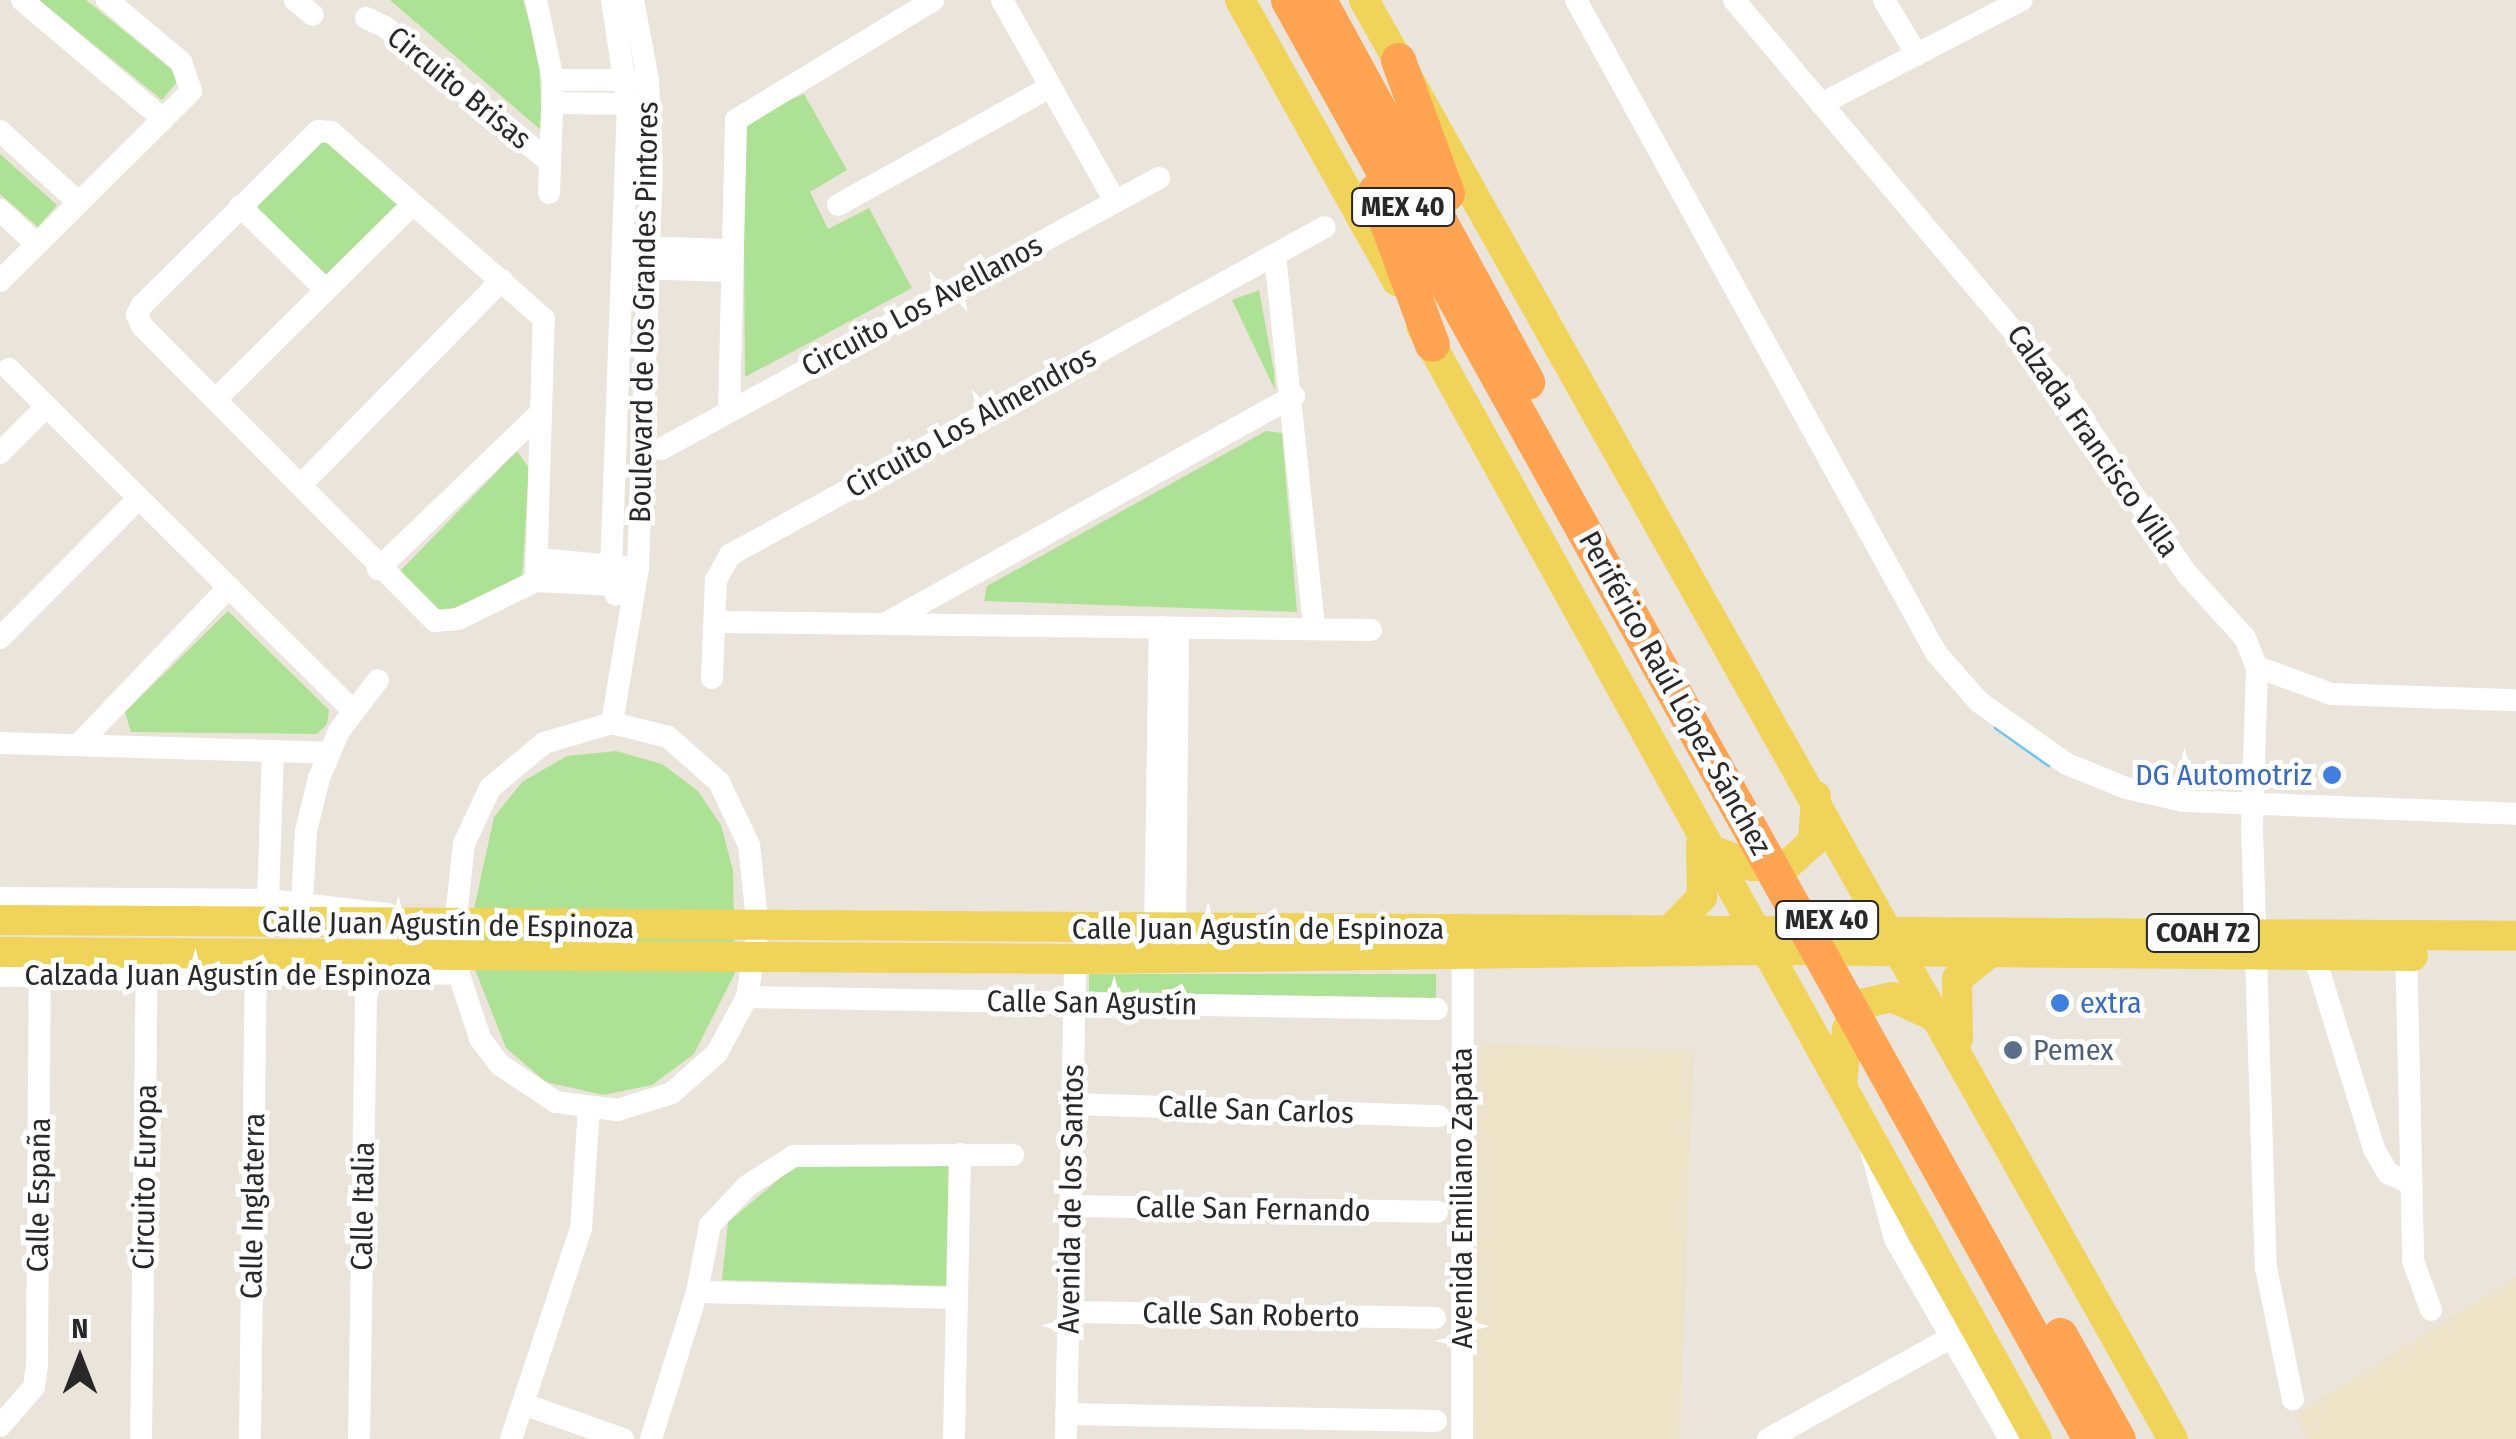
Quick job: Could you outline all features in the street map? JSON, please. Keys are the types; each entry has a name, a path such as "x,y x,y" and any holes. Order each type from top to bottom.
{"highway":[{"name":"Periférico Raúl López Sánchez","path":"1288,0 1527,407 2118,1439"},
{"name":"Periférico Raúl López Sánchez","path":"1319,0 1485,298 1527,407 2090,1439"},
{"path":"1398,60 1485,298"},
{"path":"1329,74 1432,344"}],"main road":[{"name":"Periférico Raúl López Sánchez","path":"1240,0 2038,1439"},
{"path":"1364,0 1857,868 2173,1439"},
{"path":"1712,850 1752,866 1786,866 1813,842 1816,796"},
{"path":"1673,927 1696,906 1705,884 1696,822"},
{"path":"1836,926 1857,868"},
{"name":"Calle Juan Agustín de Espinoza","path":"0,920 449,944"},
{"name":"Calle Juan Agustín de Espinoza","path":"0,952 40,964 449,944 757,942 1165,930 1419,928 1673,927 1761,938 1836,926 1898,941 1988,954 2258,944"},
{"path":"1419,928 1463,957 1500,928"},
{"name":"Calle Juan Agustín de Espinoza","path":"2406,945 2516,936"},
{"name":"Calle Juan Agustín de Espinoza","path":"757,942 1075,959 1463,957 1761,938 2406,945 2516,956"},
{"path":"1960,1052 1957,979 1988,954"},
{"path":"1842,1086 1847,1029 1866,1003 1892,997 1942,1020"}],"street":[{"path":"22,0 163,120"},
{"path":"0,281 191,90 191,76 108,0"},
{"path":"536,0 553,92 549,193"},
{"name":"Boulevard de los Grandes Pintores","path":"612,0 638,92"},
{"name":"Boulevard de los Grandes Pintores","path":"612,723 624,623 638,258 634,0"},
{"path":"729,410 740,113 934,0"},
{"path":"1002,0 1115,201"},
{"path":"1576,0 1936,653 1979,702 2067,764 2126,788 2252,814 2516,814"},
{"name":"Calzada Francisco Villa","path":"1734,0 2062,389 2187,574 2245,638 2257,667"},
{"path":"1884,0 1917,55"},
{"path":"1821,104 2022,0"},
{"name":"Circuito Brisas","path":"366,18 550,162"},
{"path":"1860,83 1854,113 1860,146"},
{"path":"838,205 1050,87"},
{"path":"553,92 638,92"},
{"path":"537,570 544,319 324,129 240,206 137,315 378,569 441,623 537,570 624,576"},
{"path":"0,131 78,202"},
{"name":"Circuito Los Avellanos","path":"661,449 1159,178"},
{"path":"216,399 412,205"},
{"path":"240,206 326,290"},
{"path":"0,210 36,244"},
{"name":"Circuito Los Almendros","path":"712,678 716,580 730,554 1325,228"},
{"path":"1275,255 1294,396 1314,629"},
{"path":"638,258 732,260"},
{"path":"301,486 502,280"},
{"path":"8,369 352,710"},
{"path":"882,624 1294,396"},
{"path":"0,452 47,406"},
{"path":"378,569 541,412"},
{"path":"0,638 140,498"},
{"path":"78,746 229,587"},
{"path":"715,622 1371,630"},
{"path":"1165,930 1169,627"},
{"path":"2294,1398 2266,1268 2252,814 2257,667 2331,694 2516,700"},
{"path":"302,901 306,831 328,752 352,710 378,680"},
{"path":"612,723 668,737 719,782 748,844 757,942 748,997 717,1053 672,1093 644,1105 590,1109 556,1102 500,1065 480,1038 449,944 464,844 490,788 544,743 612,723"},
{"path":"0,743 328,752"},
{"path":"268,900 273,752"},
{"path":"0,898 302,901 449,944"},
{"name":"Calzada Juan Agustín de Espinoza","path":"0,976 40,964 147,975 373,974 449,944"},
{"path":"2311,944 2374,1149 2388,1173 2408,1182"},
{"path":"2406,945 2408,1182 2413,1261 2431,1310"},
{"name":"Avenida Emiliano Zapata","path":"1462,1439 1463,957"},
{"name":"Avenida de los Santos","path":"1066,1439 1075,959"},
{"name":"Calle España","path":"0,1426 34,1386 37,1365 40,964"},
{"name":"Calle Inglaterra","path":"250,1439 256,973"},
{"name":"Calle Italia","path":"359,1439 366,996 373,974"},
{"name":"Circuito Europa","path":"141,1439 147,975"},
{"name":"Calle San Agustín","path":"748,997 1438,1009"},
{"name":"Calle San Carlos","path":"1074,1104 1439,1116"},
{"path":"511,1439 526,1405 581,1229 590,1109"},
{"path":"1868,1133 1886,1216 2009,1439"},
{"path":"954,1439 960,1154"},
{"path":"651,1439 697,1292 710,1225 747,1186 794,1156 1013,1155"},
{"name":"Calle San Fernando","path":"1069,1206 1438,1212"},
{"path":"697,1292 957,1298"},
{"name":"Calle San Roberto","path":"1068,1312 1435,1318"},
{"path":"1768,1439 1952,1337"},
{"path":"526,1405 623,1439"},
{"path":"1066,1414 1436,1421"}],"shaded area":[{"path":"1481,1043 1694,1050 1680,1439 1467,1439"},
{"path":"2516,1276 2516,1439 2307,1439 2294,1415"}],"green space":[{"path":"39,0 86,0 181,77 162,100"},
{"path":"390,0 523,0 539,55 542,131"},
{"path":"804,94 847,170 810,192 828,229 869,208 912,288 745,377 743,119"},
{"path":"324,132 406,206 333,287 251,213"},
{"path":"0,154 57,205 38,227 0,194"},
{"path":"1259,290 1274,371 1275,390 1232,300"},
{"path":"1266,431 1282,433 1297,612 984,601 987,586"},
{"path":"517,451 529,468 522,581 441,613 400,571"},
{"path":"228,611 329,710 327,724 317,734 131,732 125,712"},
{"path":"616,751 662,764 698,791 721,825 733,870 735,973 694,1054 652,1085 603,1095 546,1082 506,1048 474,967 474,909 494,817 522,782 567,756"},
{"path":"1089,974 1436,974 1436,999 1089,995"},
{"path":"797,1164 952,1165 950,1286 722,1280 728,1222"}],"waterway":[{"path":"1996,727 2048,764"}],"place":[{"name":"DG Automotriz","path":"2332,775"},
{"name":"extra","path":"2060,1003"},
{"name":"Pemex","path":"2013,1050"}]}
